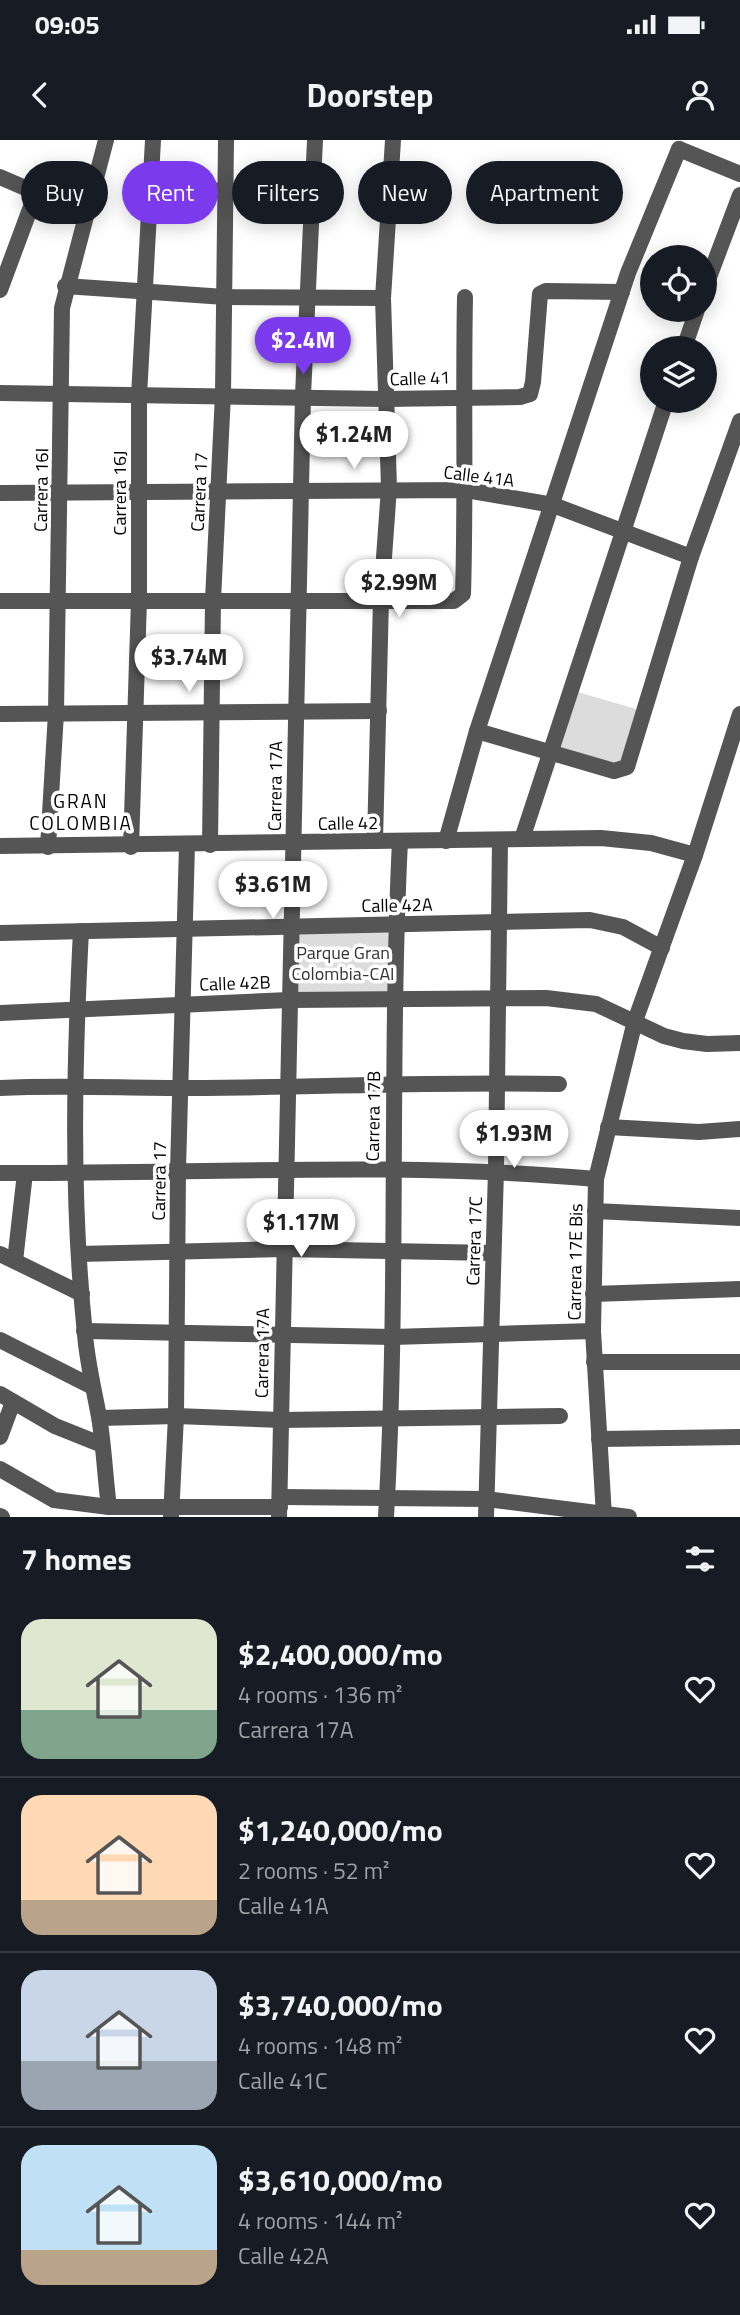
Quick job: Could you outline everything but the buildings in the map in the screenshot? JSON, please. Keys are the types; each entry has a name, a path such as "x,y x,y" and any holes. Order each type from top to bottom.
{"street":[{"name":"Carrera 16I","path":"100,161 106,140"},
{"name":"Carrera 16J","path":"152,161 153,140"},
{"name":"Carrera 17","path":"210,845 213,600 223,394 226,140"},
{"name":"Carrera 17A","path":"314,161 315,140"},
{"path":"375,841 381,599 389,488 384,399 383,299 393,140"},
{"path":"446,841 477,731 622,292 678,145 740,174"},
{"path":"0,177 21,186"},
{"path":"218,191 232,191"},
{"path":"717,256 740,195"},
{"path":"0,290 24,224"},
{"name":"Carrera 16I","path":"48,847 56,713 62,308 65,286 83,224"},
{"name":"Carrera 16J","path":"131,847 139,600 139,396 148,224"},
{"name":"Carrera 17A","path":"280,1507 281,1336 300,489 311,224"},
{"path":"65,286 225,297 383,299"},
{"name":"Calle 41","path":"0,393 303,395 384,399 520,397 530,394 540,294 546,291 622,292"},
{"path":"0,601 454,601 459,598 463,594 467,490 463,396 465,297"},
{"path":"522,839 662,413"},
{"path":"477,731 550,754 621,771 627,767 691,557 740,421"},
{"name":"Calle 41A","path":"0,493 389,488 467,490 553,505 691,557"},
{"path":"0,714 379,711"},
{"name":"Carrera 17E Bis","path":"604,1516 593,1331 596,1180 635,1021 695,855 740,714"},
{"name":"Calle 42","path":"0,846 131,847 601,838 650,843 695,855"},
{"name":"Carrera 17C","path":"486,1517 496,1170 500,840"},
{"name":"Carrera 17B","path":"386,1517 392,1418 394,999 400,841"},
{"name":"Carrera 17","path":"171,1512 176,1416 178,1170 187,845"},
{"name":"Calle 42A","path":"0,933 607,922 663,948"},
{"path":"81,932 74,1084 79,1254 84,1331 91,1386 100,1418 100,1444 109,1507"},
{"name":"Calle 42B","path":"0,1013 289,1000 573,999 616,1011 682,1041 708,1044 740,1043"},
{"path":"0,1088 74,1084 180,1088 393,1083 559,1084"},
{"path":"608,1127 699,1132 740,1129"},
{"path":"0,1173 496,1170 596,1180"},
{"path":"24,1173 7,1258 82,1294"},
{"path":"595,1211 740,1218"},
{"path":"79,1254 283,1249 492,1253"},
{"path":"593,1294 740,1289"},
{"path":"84,1331 392,1337 593,1331"},
{"path":"0,1340 91,1386"},
{"path":"594,1362 740,1362"},
{"path":"1,1429 7,1398 55,1426 100,1444"},
{"path":"100,1418 176,1416 281,1420 560,1416"},
{"path":"599,1439 740,1437"},
{"path":"0,1469 54,1500 171,1512 280,1507 387,1496 486,1499 604,1516 629,1517"}],"green space":[{"path":"571,690 643,711 627,767 550,754"},
{"name":"Parque Gran Colombia-CAI","path":"396,925 394,999 289,1000 291,927"}],"district":[{"name":"GRAN COLOMBIA","path":"81,811"}]}
